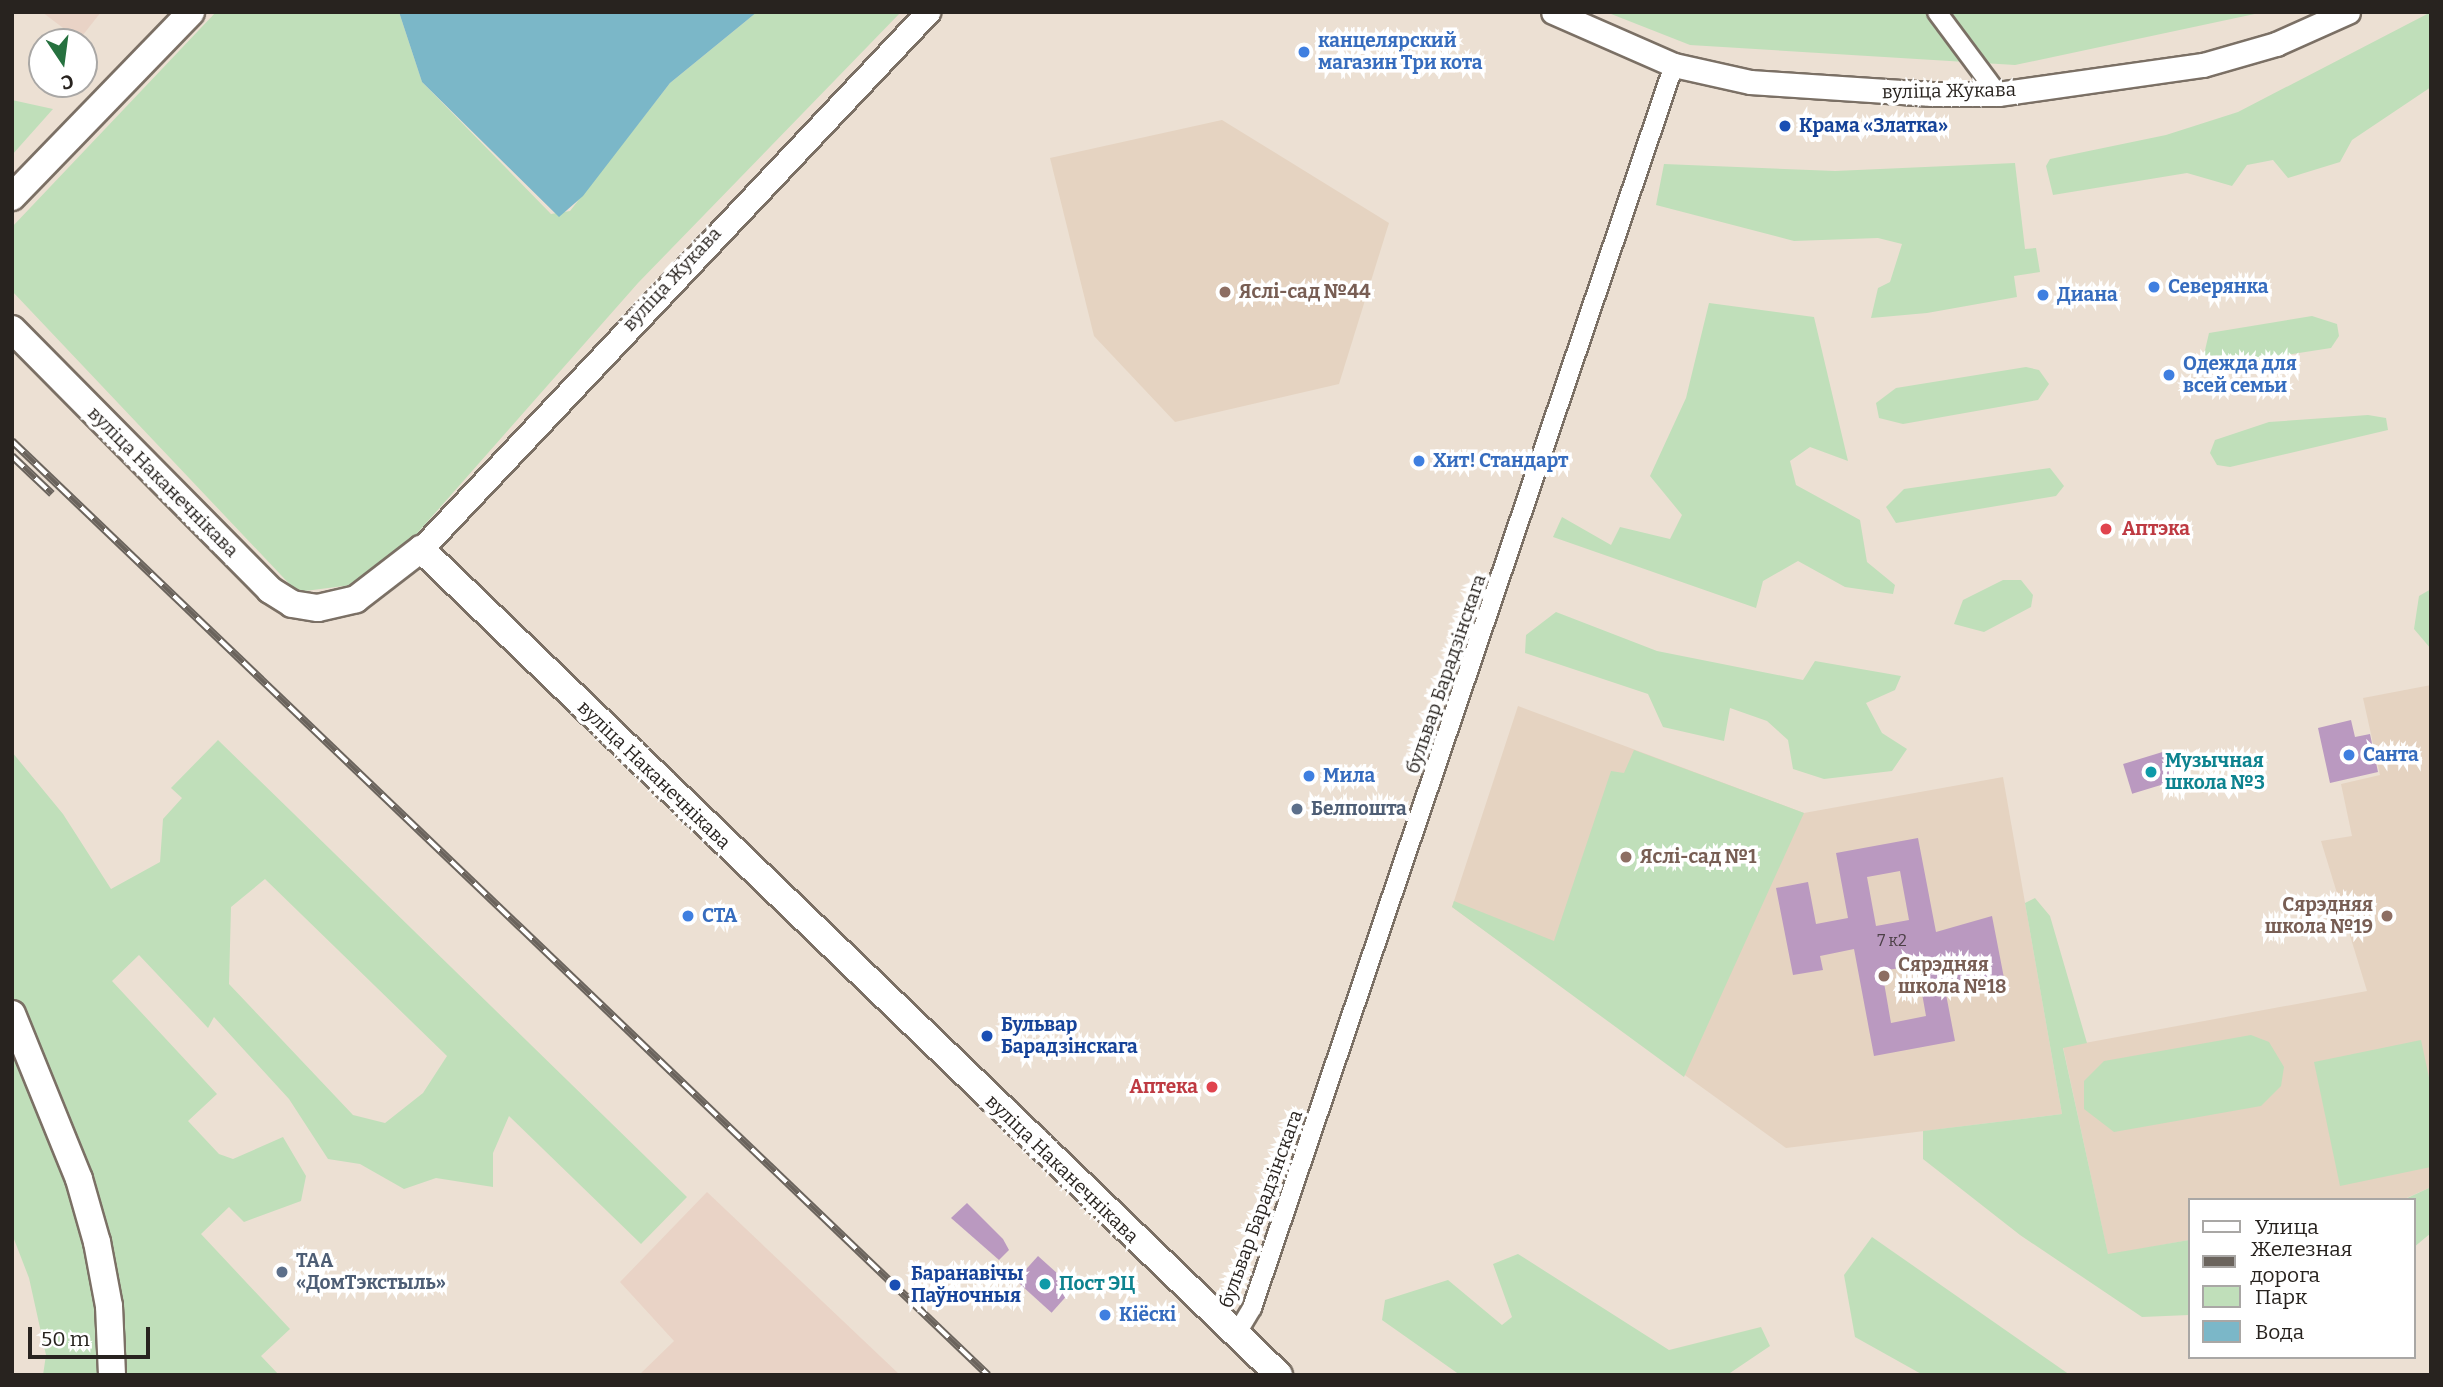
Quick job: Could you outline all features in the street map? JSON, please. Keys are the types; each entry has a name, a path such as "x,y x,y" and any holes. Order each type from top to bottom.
{"main road":[{"path":"12,197 191,12"},
{"name":"вуліца Наканечнікава","path":"12,329 270,590 292,604 318,608 356,599 421,549 1279,1375"},
{"path":"12,1014 79,1179 97,1242 112,1375"}],"street":[{"name":"вуліца Жукава","path":"421,549 928,12"},
{"name":"вуліца Жукава","path":"1553,12 1674,65 1825,91 1998,94 2203,65 2276,44 2348,12"},
{"path":"1937,12 1998,94"},
{"name":"бульвар Барадзінскага","path":"1237,1333 1255,1298 1674,65"}],"shaded area":[{"path":"42,12 101,12 88,28 63,28"},
{"name":"Яслі-сад №44","path":"1222,120 1389,223 1339,384 1175,422 1094,336 1050,158"},
{"path":"2431,685 2431,1187 2406,1198 2188,1198 2188,1240 2108,1255 2063,1047 2367,991 2321,841 2352,836 2341,784 2380,775 2363,698"},
{"path":"1518,706 1804,813 2003,777 2062,1114 1786,1148 1452,907"},
{"path":"707,1192 900,1375 639,1375 674,1341 620,1282"}],"green space":[{"path":"216,12 399,12 422,82 551,214 570,211 670,83 757,12 901,12 638,283 406,546 352,585 297,592 12,291 12,227"},
{"path":"1606,12 2264,12 2015,65 1690,45"},
{"path":"2431,12 2431,87 2352,140 2340,162 2288,178 2273,160 2247,165 2232,186 2187,173 2053,195 2046,166 2050,159 2166,135 2238,112"},
{"path":"12,100 53,109 12,155"},
{"path":"2015,163 2025,249 2036,248 2040,272 2014,276 2017,297 1927,313 1871,318 1878,288 1890,282 1902,244 1878,238 1794,241 1656,205 1664,164 1835,171"},
{"path":"1709,303 1814,317 1848,461 1810,447 1790,461 1796,485 1860,520 1867,562 1895,585 1893,594 1845,587 1798,561 1763,581 1756,608 1553,537 1562,517 1611,545 1620,527 1670,539 1682,515 1650,476 1686,398"},
{"path":"2312,316 2337,324 2339,336 2331,348 2210,367 2203,359 2209,333"},
{"path":"2026,367 2039,370 2049,384 2038,400 1903,424 1879,418 1876,403 1896,388"},
{"path":"2368,415 2386,418 2388,430 2230,467 2217,465 2210,453 2215,440 2269,422"},
{"path":"2050,468 2064,486 2056,496 1896,523 1886,507 1904,489"},
{"path":"2003,580 2021,580 2033,595 2031,607 1984,632 1954,624 1963,600"},
{"path":"2431,589 2431,649 2414,629 2419,596"},
{"path":"1556,612 1657,651 1803,680 1815,661 1901,676 1895,690 1866,703 1882,733 1907,749 1892,771 1824,779 1793,769 1788,740 1767,721 1730,708 1724,741 1663,727 1648,694 1525,653 1526,635"},
{"path":"218,740 687,1197 641,1244 509,1116 493,1153 493,1187 436,1178 404,1189 360,1164 328,1159 289,1099 214,1017 208,1028 139,955 112,981 217,1094 188,1121 219,1154 233,1159 283,1137 306,1176 301,1201 244,1222 229,1207 201,1234 290,1329 261,1356 279,1375 43,1375 46,1355 29,1278 12,1234 12,752 63,814 111,889 160,862 163,819 182,798 171,788","holes":["265,879 447,1056 423,1093 385,1123 353,1115 229,984 231,907"]},
{"name":"Яслі-сад №1","path":"1634,750 1804,813 1684,1077 1452,907 1454,901 1554,941 1611,771 1624,773"},
{"path":"2035,898 2050,916 2087,1043 2063,1048 2108,1254 2188,1240 2188,1315 2142,1317 2020,1235 1923,1159 1923,1131 2062,1114 2025,903"},
{"path":"2251,1035 2269,1042 2284,1067 2281,1086 2261,1106 2114,1132 2084,1109 2084,1081 2104,1061"},
{"path":"2421,1040 2431,1087 2431,1167 2340,1186 2314,1062"},
{"path":"2431,1187 2431,1233 2415,1246 2415,1198 2407,1198"},
{"path":"1872,1237 2070,1375 1923,1375 1855,1337 1844,1275"},
{"path":"1518,1254 1669,1350 1761,1327 1770,1346 1727,1375 1460,1375 1382,1320 1385,1300 1448,1280 1502,1325 1512,1317 1493,1264"}],"water":[{"path":"399,12 757,12 670,83 583,196 559,217 422,82"}],"building":[{"name":"Санта","path":"2351,720 2355,737 2370,734 2378,772 2330,783 2318,728"},
{"name":"Музычная школа №3","path":"2169,750 2178,780 2132,794 2123,764"},
{"name":"Сярэдняя школа №18","path":"1918,838 1936,932 1992,916 2004,978 1945,989 1955,1041 1874,1056 1854,949 1820,956 1823,970 1793,975 1776,888 1808,882 1816,924 1848,918 1836,853","holes":["1900,871 1909,920 1876,926 1867,877","1917,965 1926,1016 1891,1023 1882,971"]},
{"name":"Баранавічы Паўночныя","path":"967,1203 1003,1239 1009,1250 999,1260 951,1218"},
{"name":"Пост ЭЦ","path":"1038,1256 1074,1288 1052,1313 1016,1281"}],"railway":[{"path":"12,441 988,1375"},
{"path":"12,456 52,494"}],"place":[{"name":"канцелярский магазин Три кота","path":"1304,52"},
{"name":"Крама «Златка»","path":"1785,126"},
{"name":"Северянка","path":"2154,287"},
{"name":"Яслі-сад №44","path":"1225,292"},
{"name":"Диана","path":"2043,295"},
{"name":"Одежда для всей семьи","path":"2169,375"},
{"name":"Хит! Стандарт","path":"1419,461"},
{"name":"Аптэка","path":"2106,529"},
{"name":"Санта","path":"2349,755"},
{"name":"Музычная школа №3","path":"2151,772"},
{"name":"Мила","path":"1309,776"},
{"name":"Белпошта","path":"1297,809"},
{"name":"Яслі-сад №1","path":"1626,857"},
{"name":"СТА","path":"688,916"},
{"name":"Сярэдняя школа №19","path":"2387,916"},
{"name":"Сярэдняя школа №18","path":"1884,976"},
{"name":"Бульвар Барадзінскага","path":"987,1036"},
{"name":"Аптека","path":"1212,1087"},
{"name":"ТАА «ДомТэкстыль»","path":"282,1272"},
{"name":"Пост ЭЦ","path":"1045,1284"},
{"name":"Баранавічы Паўночныя","path":"895,1285"},
{"name":"Кіёскі","path":"1105,1315"}]}
